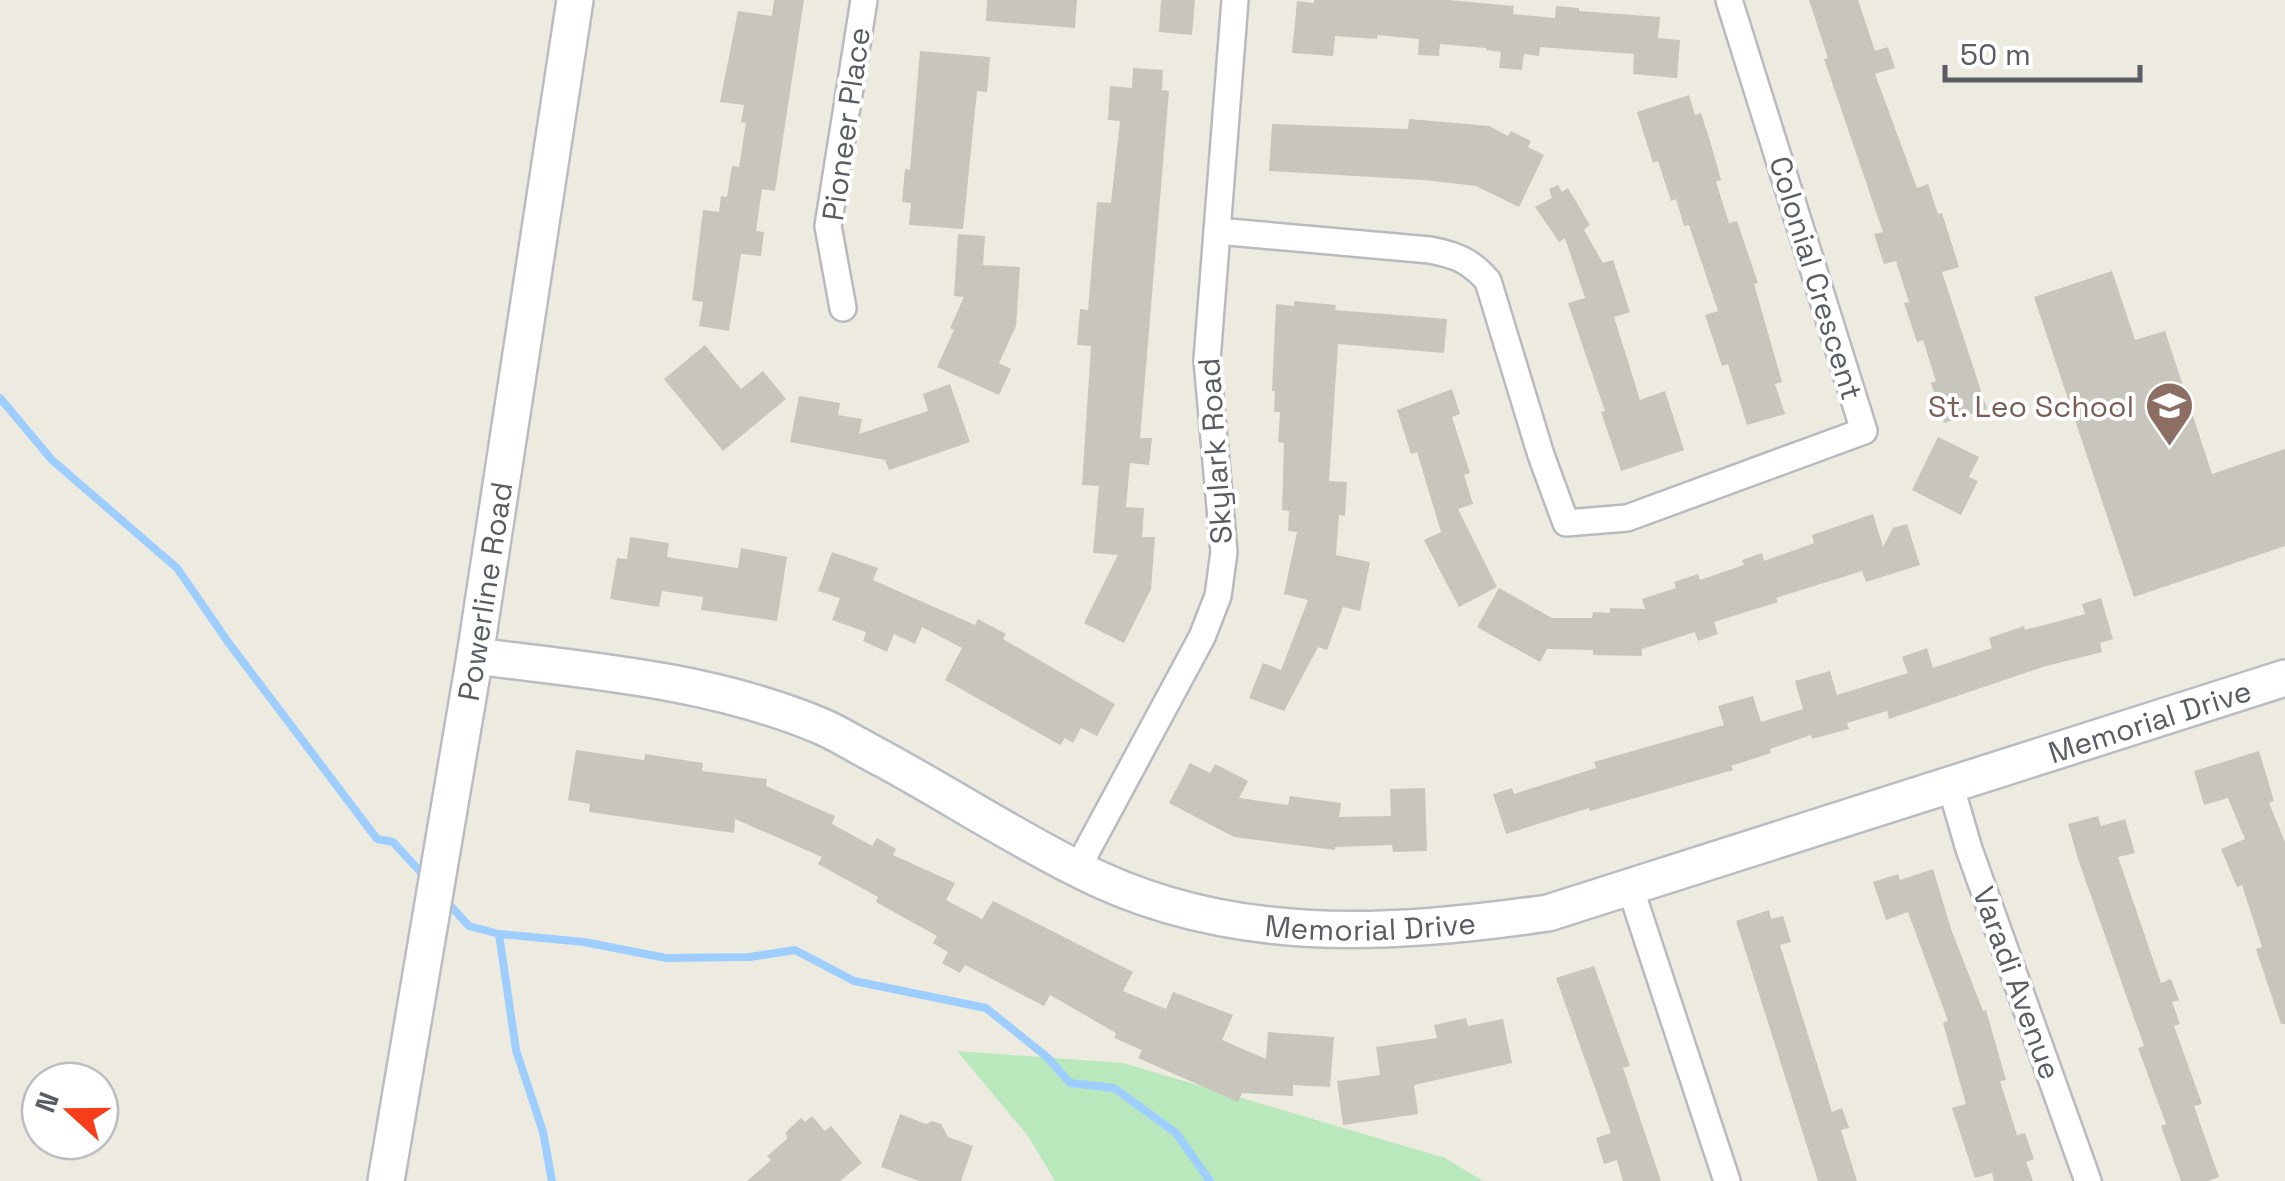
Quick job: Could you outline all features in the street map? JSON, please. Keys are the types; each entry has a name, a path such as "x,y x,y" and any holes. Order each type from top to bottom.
{"main road":[{"name":"Powerline Road","path":"386,1181 475,656 576,0"},
{"name":"Memorial Drive","path":"475,656 629,676 734,696 824,727 1077,869 1206,916 1291,930 1449,927 1548,912 2285,678"}],"street":[{"name":"Pioneer Place","path":"843,308 828,226 864,0"},
{"name":"Skylark Road","path":"1077,869 1202,637 1218,596 1224,552 1207,360 1236,0"},
{"name":"Colonial Crescent","path":"1216,230 1430,250 1457,255 1475,266 1488,281 1541,455 1566,522 1626,518 1864,431 1729,0"},
{"name":"Varadi Avenue","path":"1950,784 1969,849 2088,1181"},
{"path":"1629,884 1727,1181"}],"green space":[{"path":"957,1051 1123,1063 1445,1158 1483,1181 1055,1181 1028,1136"}],"building":[{"path":"774,0 804,0 775,191 762,189 756,231 764,232 761,256 741,254 729,331 699,326 703,302 692,300 703,210 719,212 721,196 727,197 732,166 739,167 746,123 741,122 744,105 720,102 738,11 772,16"},
{"path":"987,0 1077,0 1075,28 986,21"},
{"path":"1161,0 1195,0 1192,35 1159,32"},
{"path":"1449,0 1514,6 1513,14 1555,18 1556,6 1660,17 1658,38 1680,40 1677,78 1633,74 1634,54 1540,47 1539,56 1524,54 1522,70 1499,68 1501,52 1486,48 1440,44 1439,56 1418,55 1419,39 1377,35 1377,39 1335,36 1333,56 1292,53 1297,1"},
{"path":"1809,0 1858,0 1875,51 1888,47 1895,68 1875,74 1917,188 1928,184 1938,214 1942,213 1959,267 1942,272 1987,409 1944,423 1923,340 1917,342 1904,303 1909,302 1896,261 1884,264 1874,234 1883,232 1824,59 1828,58"},
{"path":"920,51 990,57 987,92 977,91 963,229 909,225 911,203 902,202 905,169 910,170"},
{"path":"1133,68 1163,70 1162,90 1169,91 1140,438 1152,438 1149,465 1130,463 1126,507 1144,508 1142,537 1155,537 1151,589 1124,643 1084,623 1118,555 1093,553 1099,486 1082,485 1091,346 1077,345 1080,309 1088,310 1097,202 1111,203 1120,121 1108,120 1110,86 1132,88"},
{"path":"1689,95 1695,115 1701,113 1711,144 1721,180 1716,182 1729,223 1737,221 1758,283 1754,284 1782,382 1775,384 1785,414 1747,425 1728,364 1722,366 1705,315 1718,311 1689,225 1684,226 1676,199 1671,201 1658,161 1653,163 1637,112"},
{"path":"1409,119 1489,126 1508,136 1511,131 1531,141 1528,147 1544,155 1519,207 1476,186 1269,171 1272,124 1408,129"},
{"path":"1558,185 1562,192 1568,188 1590,225 1584,230 1603,263 1613,260 1630,312 1614,317 1640,400 1665,391 1684,450 1621,471 1568,303 1585,298 1565,238 1559,242 1535,207 1552,198 1549,189"},
{"path":"958,234 985,236 983,265 1020,267 1016,326 999,363 1011,369 999,395 937,367 964,297 954,296"},
{"path":"2112,271 2135,340 2165,331 2212,474 2285,449 2285,546 2134,597 2034,297"},
{"path":"1294,301 1336,305 1335,310 1447,319 1444,353 1338,344 1329,481 1347,482 1345,516 1339,515 1336,555 1370,562 1360,611 1343,607 1327,650 1318,647 1284,711 1249,698 1263,663 1281,670 1308,600 1284,594 1297,532 1288,531 1289,511 1282,510 1284,443 1278,442 1280,412 1274,412 1272,391 1276,304 1294,306"},
{"path":"705,345 741,389 763,371 786,399 723,451 664,379"},
{"path":"950,384 970,442 889,470 885,460 790,442 799,396 840,403 838,415 862,419 859,434 928,411 923,394"},
{"path":"1452,389 1460,414 1452,417 1470,473 1464,475 1473,504 1458,509 1497,587 1459,607 1424,540 1441,532 1417,452 1411,454 1397,410"},
{"path":"1938,437 1979,457 1969,477 1978,481 1961,515 1912,490"},
{"path":"1873,514 1883,547 1893,528 1907,524 1920,565 1866,582 1862,571 1776,598 1778,602 1714,622 1718,634 1698,641 1695,632 1642,649 1642,656 1547,649 1540,662 1477,627 1499,588 1552,618 1592,618 1593,612 1610,613 1610,608 1645,609 1642,599 1676,588 1674,582 1698,574 1700,580 1744,565 1742,560 1762,553 1764,561 1814,543 1812,535"},
{"path":"630,537 669,543 667,557 738,568 741,548 787,557 777,621 701,610 703,597 662,591 659,607 610,599 617,558 627,559"},
{"path":"832,552 878,568 873,580 975,625 978,619 1006,634 1003,639 1115,704 1097,736 1081,728 1073,743 1065,738 1060,745 945,680 962,648 922,627 915,644 894,634 887,652 863,641 866,632 832,620 840,598 818,591"},
{"path":"2101,598 2113,639 2100,643 2102,652 2046,666 1889,719 1887,711 1847,723 1849,729 1812,739 1811,735 1770,749 1771,753 1731,766 1733,770 1506,834 1493,794 1512,788 1514,794 1596,768 1594,762 1724,725 1718,706 1753,696 1761,722 1803,709 1795,681 1830,671 1837,695 1908,673 1902,657 1927,648 1933,668 1992,648 1989,638 2024,626 2025,630 2085,614 2082,604"},
{"path":"576,750 644,760 645,754 703,763 702,771 767,779 766,786 835,816 832,824 872,846 877,838 896,849 893,855 955,883 946,900 982,919 993,901 1133,972 1123,991 1166,1009 1173,992 1233,1015 1222,1040 1266,1059 1268,1032 1334,1037 1330,1087 1293,1085 1293,1096 1242,1093 1238,1102 1138,1058 1142,1050 1114,1038 1116,1033 1050,995 1044,1006 965,965 960,973 942,963 948,952 933,943 937,936 818,864 822,857 735,819 734,833 589,812 590,804 568,800"},
{"path":"2259,751 2274,801 2269,803 2285,842 2285,1024 2281,1024 2256,949 2262,947 2242,885 2237,887 2221,849 2245,839 2228,798 2204,805 2194,771"},
{"path":"1190,763 1210,773 1215,764 1248,781 1239,798 1288,805 1290,796 1341,803 1339,817 1391,816 1390,789 1425,788 1427,851 1393,852 1392,845 1335,850 1234,837 1169,803"},
{"path":"2098,816 2101,826 2125,819 2135,853 2118,857 2161,983 2171,979 2179,1000 2172,1002 2180,1024 2174,1026 2202,1104 2194,1106 2219,1177 2208,1181 2181,1181 2161,1126 2166,1124 2138,1048 2144,1046 2078,859 2068,824"},
{"path":"1933,869 1951,929 1983,1011 1986,1010 2006,1080 2000,1081 2017,1135 2025,1133 2034,1159 2026,1162 2033,1181 1994,1181 1992,1173 1975,1178 1952,1108 1966,1104 1943,1023 1948,1021 1908,912 1886,920 1873,882 1898,874 1900,880"},
{"path":"1769,910 1771,919 1783,916 1791,942 1780,945 1832,1112 1842,1108 1849,1128 1841,1130 1857,1181 1818,1181 1736,921"},
{"path":"1594,966 1630,1066 1623,1068 1661,1181 1623,1181 1617,1160 1604,1164 1596,1138 1611,1133 1556,978"},
{"path":"1466,1018 1468,1026 1503,1019 1512,1063 1414,1085 1418,1114 1343,1125 1337,1081 1380,1075 1376,1047 1437,1038 1434,1025"},
{"path":"900,1114 926,1124 941,1124 948,1137 973,1146 961,1181 919,1181 881,1167"},
{"path":"812,1116 825,1131 831,1126 862,1163 840,1181 747,1181 771,1160 767,1156 787,1139 786,1132 801,1118 805,1122"}],"waterway":[{"path":"0,398 52,460 177,568 377,839 393,842 427,879"},
{"path":"446,901 469,926 499,934 584,942 666,958 750,957 795,950 854,981 986,1008 1047,1057 1070,1083 1114,1088 1176,1133 1210,1181"},
{"path":"499,934 516,1050 543,1132 552,1181"}],"place":[{"name":"St. Leo School","path":"2169,448"}]}
